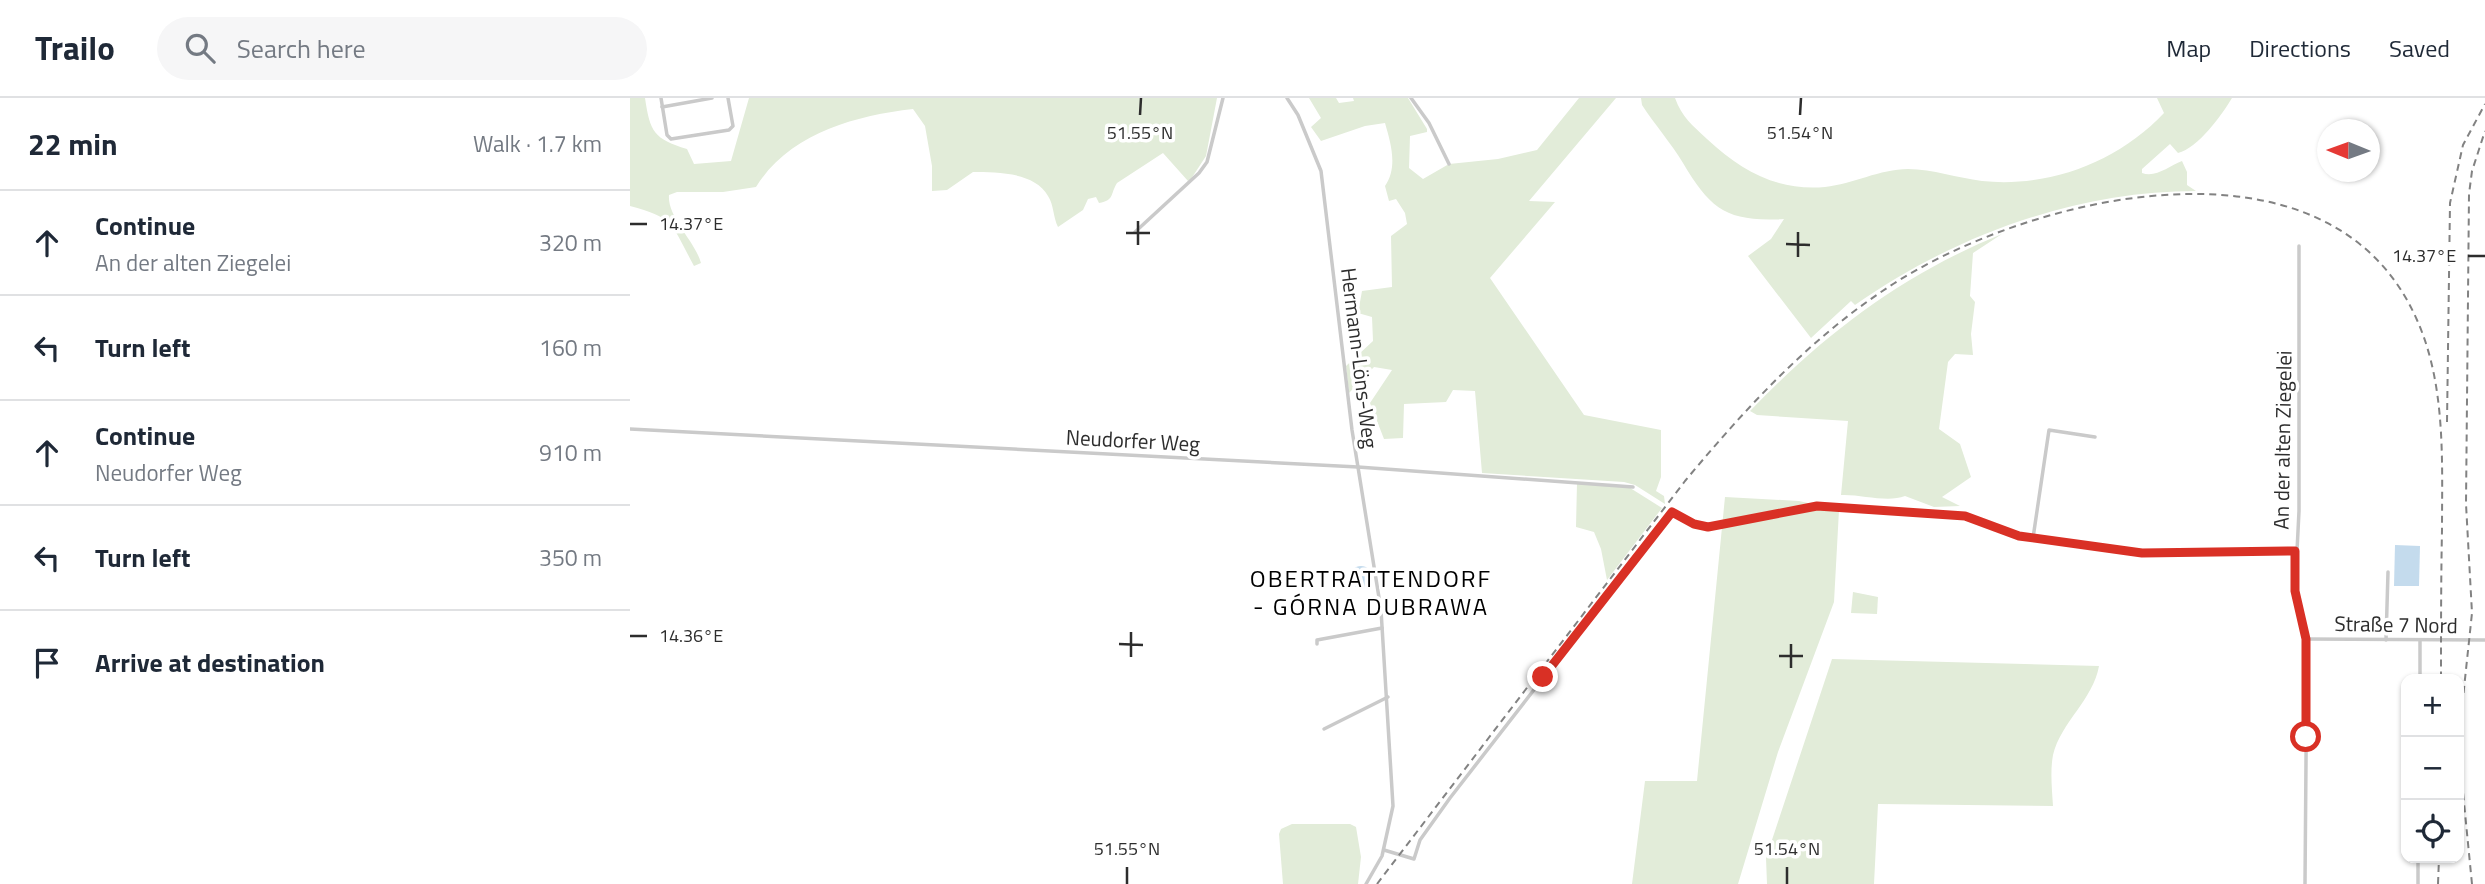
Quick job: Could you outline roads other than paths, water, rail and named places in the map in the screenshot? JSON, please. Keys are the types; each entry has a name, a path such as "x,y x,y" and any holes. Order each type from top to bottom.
{"street":[{"path":"661,98 667,135 671,139 729,130 733,126 728,98"},
{"path":"662,107 712,98"},
{"path":"1135,232 1199,173 1207,162 1223,98"},
{"name":"Hermann-Löns-Weg","path":"1287,98 1298,115 1321,171 1358,467 1382,628 1393,806 1384,850 1366,884"},
{"path":"1411,98 1429,123 1449,164"},
{"name":"An der alten Ziegelei","path":"2299,246 2299,511 2295,591 2306,639 2305,884"},
{"name":"Neudorfer Weg","path":"630,429 1358,467 1633,486"},
{"path":"2034,538 2049,430 2095,437"},
{"path":"1384,850 1414,859 1420,840 1450,798 1672,512 1694,524 1708,527 1812,506 1837,506 1965,516 2009,533 2034,538 2170,555 2295,551"},
{"path":"2386,639 2388,572"},
{"path":"1317,644 1317,640 1382,628"},
{"name":"Straße 7 Nord","path":"2306,639 2485,640"},
{"path":"2420,640 2420,674"},
{"path":"1324,729 1388,697"},
{"path":"2418,863 2418,884"}],"water":[{"path":"2395,545 2420,546 2419,586 2394,586"},
{"path":"1357,566 1365,566 1372,573 1372,581 1365,588 1357,588 1350,581 1350,573"}],"railway":[{"path":"2447,422 2450,203 2463,145 2485,104"},
{"path":"2472,884 2460,762 2460,726 2472,613 2466,504 2469,194 2472,171 2485,131"},
{"path":"1377,884 1685,481 1754,402 1804,353 1858,308 1887,288 1946,255 2017,226 2093,205 2172,194 2248,198 2317,218 2375,258 2417,320 2426,345 2438,397 2442,477 2441,674"},
{"path":"2438,884 2439,863"}],"district":[{"name":"OBERTRATTENDORF - GÓRNA DUBRAWA","path":"1371,592"}]}
